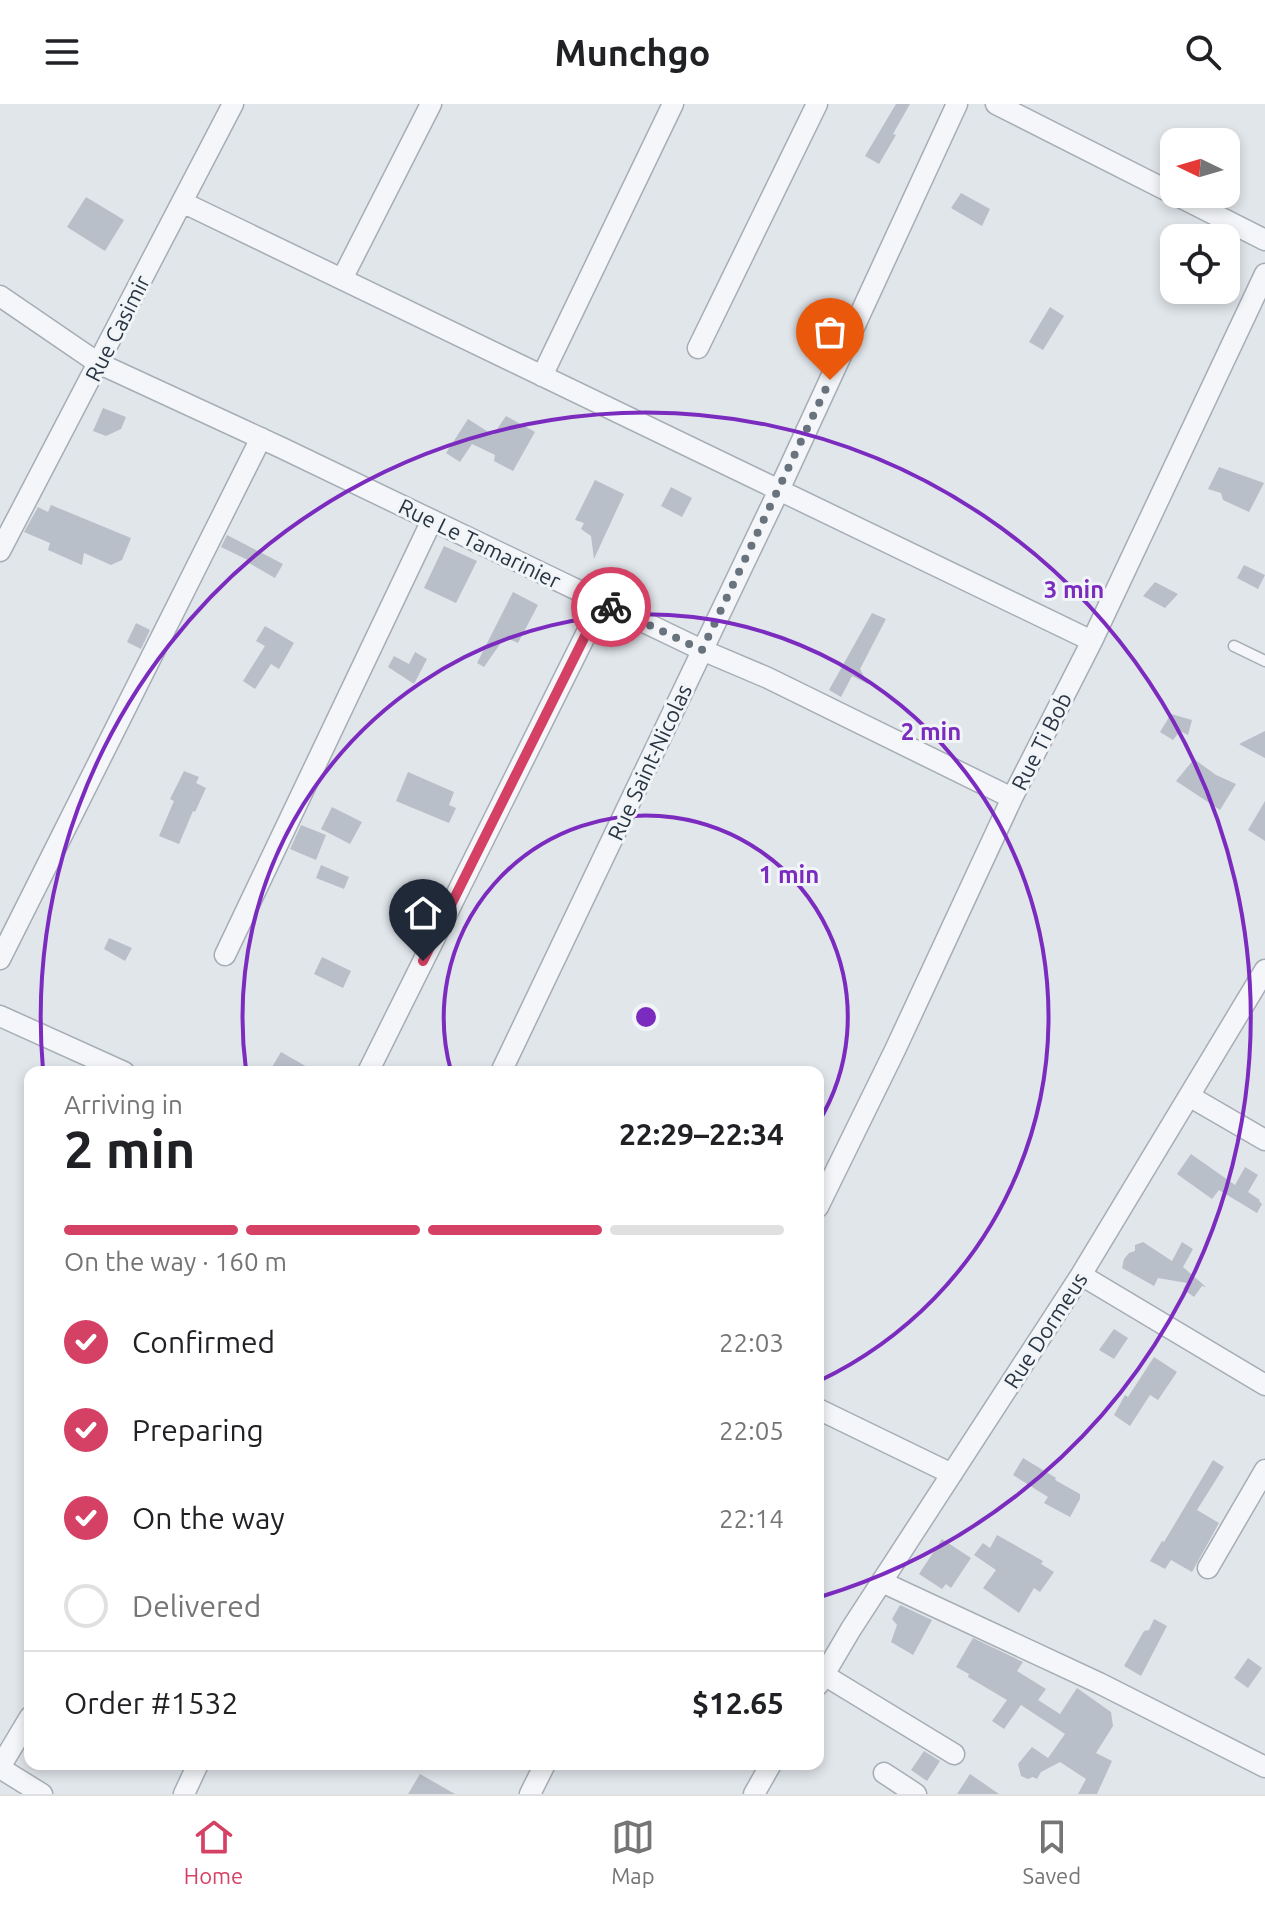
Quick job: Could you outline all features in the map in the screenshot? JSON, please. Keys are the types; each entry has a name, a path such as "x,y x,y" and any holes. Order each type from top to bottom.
{"street":[{"name":"Rue Casimir","path":"0,551 233,104"},
{"path":"342,279 431,104"},
{"path":"542,376 673,104"},
{"path":"698,348 817,104"},
{"name":"Rue Saint-Nicolas","path":"504,1066 779,490 957,104"},
{"path":"996,104 1160,187"},
{"path":"182,202 1092,641"},
{"path":"1202,208 1265,240"},
{"name":"Rue Ti Bob","path":"824,1195 1012,798 1259,303 1265,274"},
{"name":"Rue Le Tamarinier","path":"0,296 98,363 702,650 768,678 1012,798"},
{"path":"0,959 261,438"},
{"path":"225,955 432,520"},
{"path":"371,1066 602,602"},
{"name":"Rue Dormeus","path":"824,1675 1081,1275 1264,972"},
{"path":"0,1016 111,1066"},
{"path":"1189,1096 1265,1140"},
{"path":"1081,1275 1265,1385"},
{"path":"824,1412 952,1474"},
{"path":"1208,1568 1265,1470"},
{"path":"882,1582 1099,1683 1265,1767"},
{"path":"824,1682 954,1754"},
{"path":"24,1727 0,1767 42,1794"},
{"path":"184,1794 195,1770"},
{"path":"530,1794 542,1770"},
{"path":"754,1794 768,1770"},
{"path":"884,1773 916,1794"}],"lane":[{"path":"1234,646 1265,661"}],"building":[{"path":"896,104 910,104 879,164 865,156"},
{"path":"961,193 990,209 982,226 951,208"},
{"path":"86,197 124,220 105,251 67,227"},
{"path":"1050,307 1064,316 1043,350 1029,342"},
{"path":"103,408 126,417 121,429 106,436 93,431"},
{"path":"506,416 535,432 513,471 494,461 495,455 472,444 460,462 446,453 468,419 493,435"},
{"path":"1219,467 1264,483 1249,512 1223,500 1221,493 1208,489"},
{"path":"595,480 624,494 594,559 591,536 581,529 584,523 575,520"},
{"path":"671,487 692,498 682,517 661,506"},
{"path":"51,505 131,538 122,560 111,565 84,553 82,565 48,550 50,543 24,532 38,507 48,512"},
{"path":"227,535 283,564 275,578 221,547"},
{"path":"444,546 477,561 456,603 424,588"},
{"path":"1244,565 1265,575 1258,589 1237,578"},
{"path":"1155,582 1178,594 1165,608 1143,596"},
{"path":"513,592 538,605 518,643 505,637 484,667 477,663"},
{"path":"872,613 886,619 860,669 868,684 852,676 841,697 829,690"},
{"path":"136,623 150,630 141,649 127,642"},
{"path":"265,626 294,643 279,669 271,664 255,689 243,681 265,646 256,641"},
{"path":"415,652 427,659 414,684 388,667 394,656 409,664"},
{"path":"1171,714 1192,720 1188,735 1180,731 1173,740 1160,732"},
{"path":"1265,731 1265,758 1239,744"},
{"path":"1194,759 1216,775 1236,784 1220,810 1176,781"},
{"path":"184,771 199,777 196,783 206,788 179,844 159,836 174,801 170,799"},
{"path":"408,772 454,792 449,805 456,808 449,823 396,801"},
{"path":"1265,801 1265,841 1248,830"},
{"path":"332,807 362,822 350,844 321,829"},
{"path":"301,825 326,835 316,860 290,849"},
{"path":"321,865 349,877 344,889 316,878"},
{"path":"109,938 132,948 125,961 104,949"},
{"path":"322,957 351,971 343,988 314,974"},
{"path":"281,1052 306,1066 273,1066"},
{"path":"1191,1154 1235,1185 1245,1167 1258,1175 1248,1192 1262,1204 1257,1213 1219,1190 1212,1199 1177,1174"},
{"path":"1143,1242 1172,1261 1182,1242 1193,1249 1183,1267 1206,1287 1202,1286 1194,1297 1183,1289 1187,1283 1158,1278 1154,1286 1122,1268 1124,1259 1135,1251 1135,1245"},
{"path":"1114,1329 1128,1338 1114,1359 1099,1350"},
{"path":"1154,1357 1177,1372 1158,1400 1150,1395 1130,1426 1114,1415"},
{"path":"1023,1458 1080,1494 1070,1517 1044,1503 1048,1497 1013,1475"},
{"path":"1213,1460 1224,1467 1197,1510 1219,1523 1192,1572 1171,1560 1165,1569 1150,1561"},
{"path":"997,1535 1043,1561 1041,1564 1054,1572 1040,1592 1034,1588 1019,1613 983,1588 996,1570 974,1555 983,1543 990,1548"},
{"path":"942,1539 971,1558 951,1588 946,1584 942,1589 919,1574"},
{"path":"900,1605 932,1620 913,1655 891,1642 897,1625 892,1619"},
{"path":"1154,1619 1167,1626 1141,1676 1124,1666"},
{"path":"973,1638 1023,1662 1017,1671 1046,1689 1038,1700 1060,1714 1077,1688 1111,1712 1113,1726 1096,1753 1112,1761 1097,1794 1078,1794 1086,1779 1060,1762 1041,1772 1037,1779 1021,1776 1018,1764 1032,1747 1048,1758 1065,1734 1021,1705 1004,1729 992,1721 1007,1700 956,1667"},
{"path":"1248,1658 1262,1668 1248,1688 1234,1678"},
{"path":"924,1751 940,1761 927,1781 911,1770"},
{"path":"420,1774 455,1794 408,1794"},
{"path":"970,1774 999,1794 957,1794"}],"way so far":[{"path":"611,607 702,650 830,380"}],"route":[{"path":"423,961 602,602 611,607"}]}
